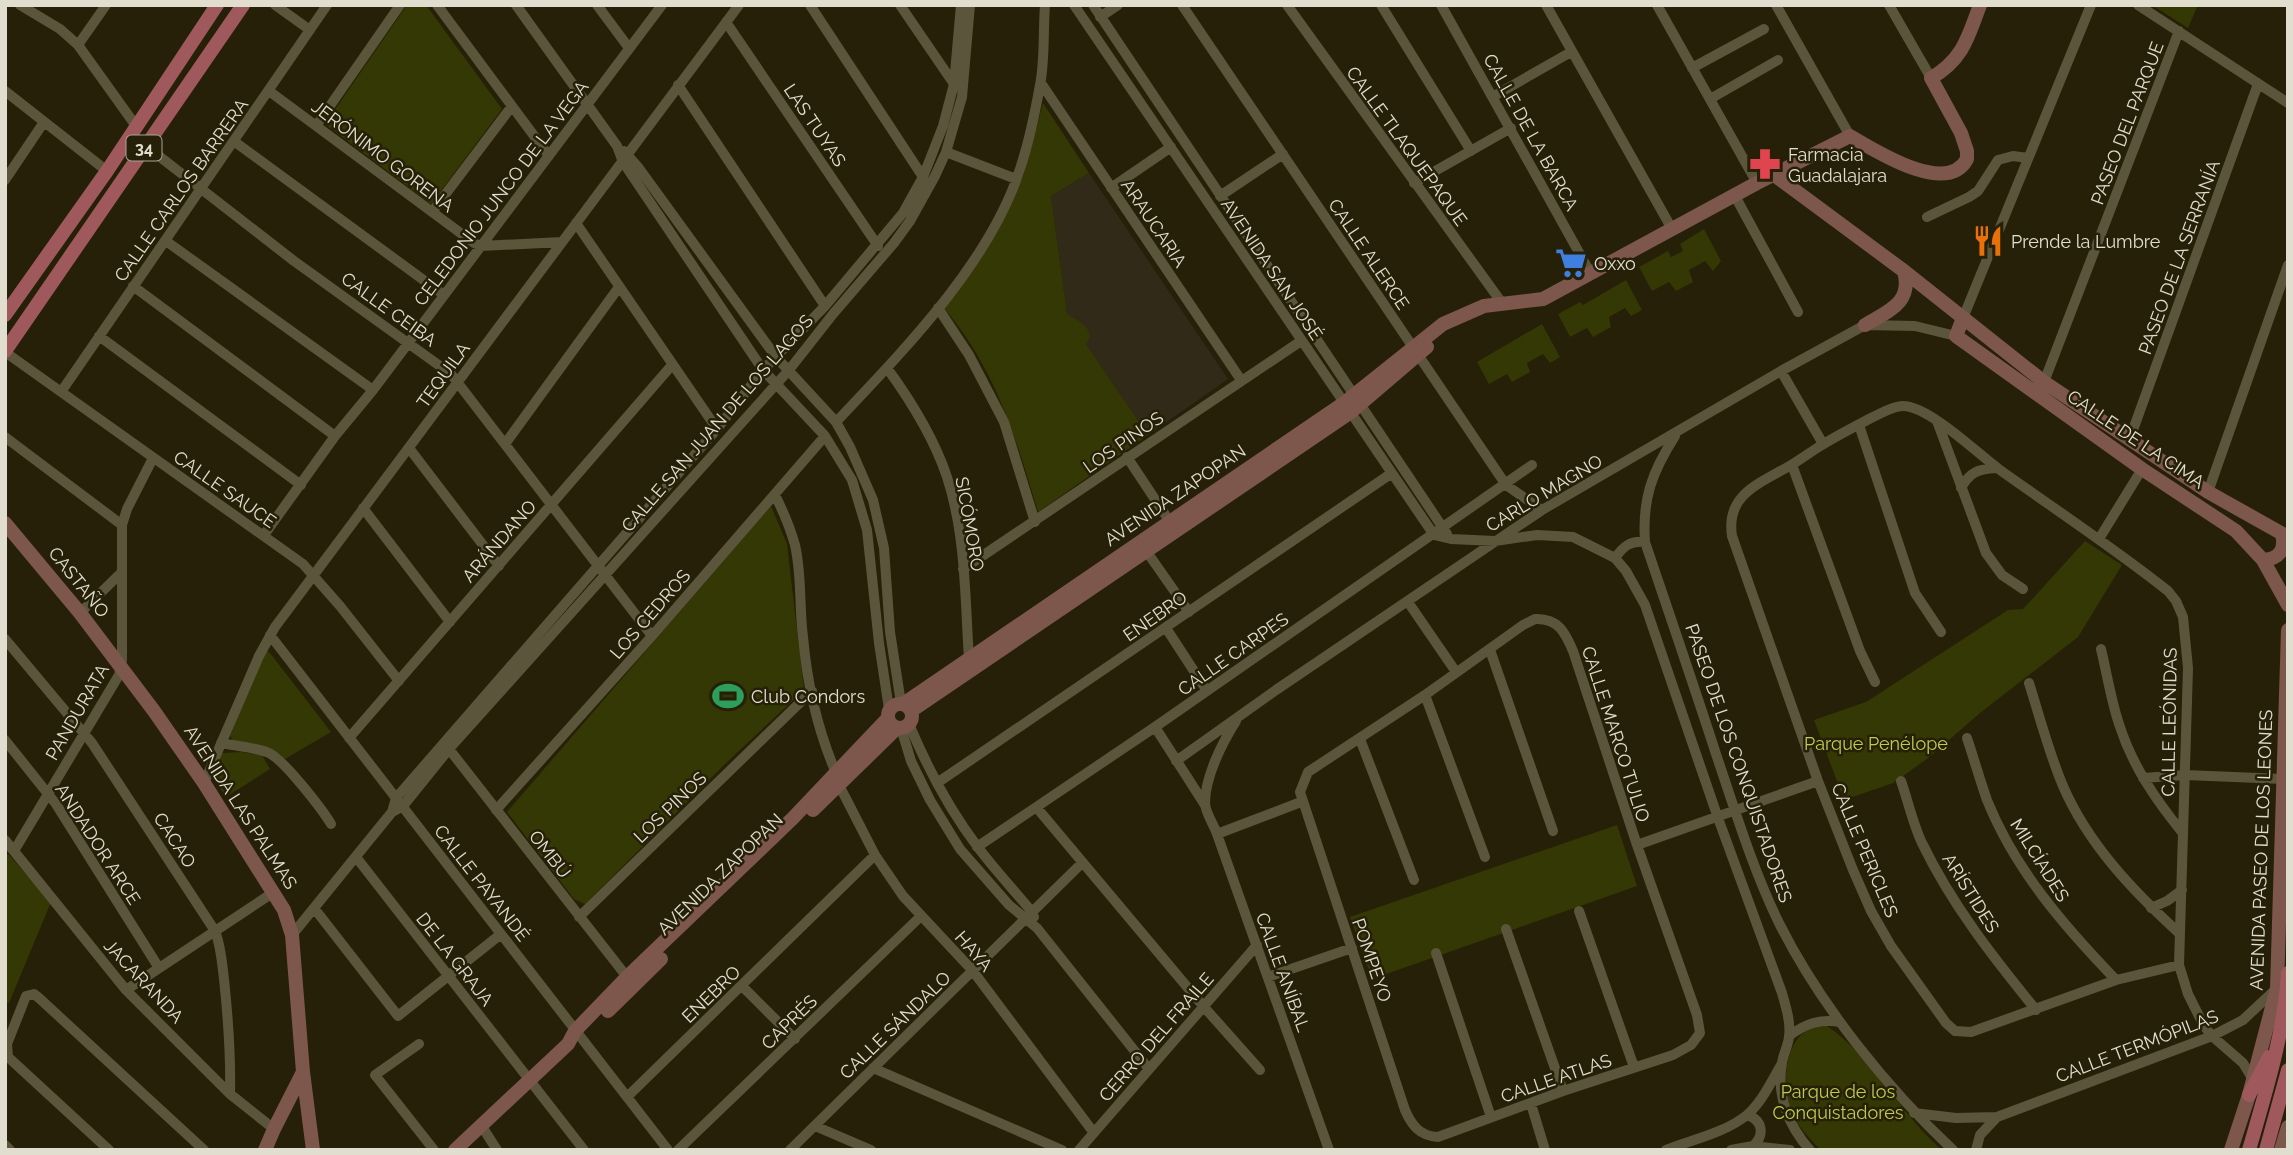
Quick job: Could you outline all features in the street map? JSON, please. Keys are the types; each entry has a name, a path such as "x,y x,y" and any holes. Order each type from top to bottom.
{"main road":[{"name":"34","path":"5,315 107,171 217,5"},
{"name":"34","path":"5,351 243,5"},
{"name":"AVENIDA PASEO DE LOS LEONES","path":"2249,1150 2280,1038 2288,973"},
{"path":"2249,1095 2280,1038"},
{"path":"2266,1150 2288,1070"},
{"path":"2272,1131 2288,1091"}],"street":[{"path":"20,5 60,29 78,45 136,126"},
{"path":"78,45 106,5"},
{"path":"275,5 310,30"},
{"name":"CALLE CARLOS BARRERA","path":"61,392 327,5"},
{"path":"316,126 400,5"},
{"path":"437,5 549,156"},
{"path":"516,5 617,146 776,356 836,422 861,472 879,525 884,548 900,716 977,847 1037,928 1149,1069"},
{"path":"597,5 629,48"},
{"name":"CELEDONIO JUNCO DE LA VEGA","path":"264,535 335,436 373,390 662,5"},
{"name":"TEQUILA","path":"204,783 270,635 739,5"},
{"path":"810,5 923,177"},
{"path":"900,5 954,84"},
{"name":"CALLE SAN JUAN DE LOS LAGOS","path":"399,802 449,749 601,571 763,370 825,306 903,213 923,177 943,126 954,84 961,5"},
{"name":"CALLE SAN JUAN DE LOS LAGOS","path":"292,935 399,802 601,571 789,370 910,221 946,152 962,97 970,5"},
{"path":"836,422 938,308 990,234 1016,179 1041,83 1045,5"},
{"name":"AVENIDA SAN JOSÉ","path":"1074,5 1301,341 1353,404 1451,540"},
{"name":"AVENIDA SAN JOSÉ","path":"1093,5 1220,196 1434,536"},
{"path":"1100,17 1118,5"},
{"name":"CALLE ALERCE","path":"1182,5 1506,485 1542,510"},
{"name":"CALLE TLAQUEPAQUE","path":"1287,5 1502,303"},
{"path":"1381,5 1471,151"},
{"name":"CALLE DE LA BARCA","path":"1441,5 1591,274"},
{"path":"1546,5 1672,229"},
{"path":"1657,5 1758,183"},
{"path":"1776,5 1850,136 1895,160 1929,173 1945,174 1958,169 1967,159 1965,143 1889,5"},
{"path":"1931,78 1948,69 1958,57 1980,5"},
{"path":"1956,336 2091,5"},
{"path":"2137,5 2288,103"},
{"name":"LAS TUYAS","path":"726,22 878,246"},
{"path":"1692,68 1764,29"},
{"name":"PASEO DEL PARQUE","path":"2044,382 2179,31"},
{"path":"1494,96 1571,52"},
{"path":"1710,99 1778,60"},
{"path":"1126,80 1137,72"},
{"name":"ARAUCARIA","path":"1041,83 1241,380"},
{"name":"PASEO DE LA SERRANÍA","path":"2129,441 2258,84"},
{"path":"678,85 825,306"},
{"path":"5,91 107,171"},
{"name":"JERÓNIMO GORENA","path":"269,92 481,246"},
{"path":"432,212 512,106"},
{"path":"5,180 44,122"},
{"path":"1414,183 1511,128"},
{"name":"AVENIDA ZAPOPAN","path":"900,716 1147,552 1353,404 1416,351 1443,324 1484,306 1543,299 1773,174 1850,136"},
{"path":"235,142 444,295"},
{"name":"CALLE CEIBA","path":"146,146 294,261 458,381 652,636"},
{"path":"1111,188 1171,147"},
{"path":"946,152 1016,179"},
{"path":"1220,196 1283,154"},
{"path":"1927,217 1978,191 1998,160 2012,156 2028,158"},
{"path":"626,158 763,370 825,436 852,480 867,530 879,643 911,761 960,849 1028,916"},
{"name":"CALLE DE LA CIMA","path":"1773,174 1904,271 2044,382 2208,492 2285,536"},
{"path":"1734,196 1798,312"},
{"path":"576,223 717,429"},
{"path":"166,241 373,390"},
{"path":"481,246 562,242"},
{"path":"2208,492 2288,265"},
{"path":"1865,325 1895,307 1904,297 1907,283 1904,271"},
{"path":"132,286 335,436"},
{"path":"505,444 619,287"},
{"path":"938,308 969,355 1004,422 1035,522"},
{"name":"CARLO MAGNO","path":"1177,761 1240,715 1542,510 1865,325 1915,326 1956,336"},
{"name":"CALLE DE LA CIMA","path":"1956,336 2142,469 2236,531 2263,560 2288,605"},
{"path":"99,337 301,485"},
{"name":"LOS PINOS","path":"963,569 1301,341"},
{"name":"CALLE SAUCE","path":"5,351 296,559 314,575 399,681"},
{"name":"ARÁNDANO","path":"349,738 672,365"},
{"name":"SICÓMORO","path":"887,368 924,426 947,476 955,507 963,569 968,659"},
{"path":"1781,371 1823,444"},
{"name":"AVENIDA ZAPOPAN","path":"455,1150 575,1037 900,716 968,659 1170,522 1353,404"},
{"name":"CALLE LEÓNIDAS","path":"1733,509 1749,489 1823,444 1891,409 1903,406 1921,411 1936,421 1996,468 2099,539 2168,591 2183,617 2188,668 2179,965 2198,1015 2212,1036 2243,1063 2252,1078"},
{"path":"1936,421 1986,554 2002,575 2023,589"},
{"path":"1859,425 1915,593 1941,632"},
{"name":"PASEO DE LOS CONQUISTADORES","path":"1678,432 1658,462 1649,488 1644,516 1646,542 1735,812 1779,923 1840,1022 1913,1112 1953,1150"},
{"name":"LOS CEDROS","path":"496,810 652,636 825,436"},
{"path":"5,437 122,525"},
{"path":"409,448 499,566"},
{"path":"1127,457 1170,522"},
{"name":"PANDURATA","path":"14,851 116,681 121,666 122,525 127,509 153,458"},
{"name":"CALLE CARPES","path":"977,847 1434,536 1532,465"},
{"path":"1792,465 1860,651 1875,682"},
{"path":"1961,488 1972,473 1980,468 1996,468"},
{"path":"2099,539 2142,469"},
{"name":"ENEBRO","path":"937,783 1392,473"},
{"name":"HAYA","path":"775,495 795,547 803,637 812,691 822,737 837,779 875,855 903,896 973,971 1094,1133"},
{"path":"363,509 450,622"},
{"name":"CALLE PERICLES","path":"1733,509 1730,524 1732,536 1818,781 1871,911 1891,946 1937,1011 1952,1028 1961,1032 1971,1032 2036,1010"},
{"name":"CASTAÑO","path":"5,523 121,666"},
{"name":"PASEO DE LOS CONQUISTADORES","path":"1495,541 1537,535 1573,537 1615,558 1631,578 1645,605 1782,993 1788,1014 1789,1036 1781,1065 1781,1092 1787,1116 1800,1139 1810,1150"},
{"path":"1434,536 1451,540 1495,541"},
{"path":"2263,560 2273,559 2281,553 2285,536"},
{"path":"1615,558 1628,544 1646,542"},
{"path":"1147,552 1189,612"},
{"path":"80,613 121,572"},
{"path":"1408,601 1457,671"},
{"name":"CALLE MARCO TULIO","path":"1300,797 1308,772 1425,695 1523,625 1535,619 1554,621 1562,628 1573,651 1637,845 1698,1015 1698,1039"},
{"path":"1166,628 1207,691"},
{"name":"AVENIDA PASEO DE LOS LEONES","path":"2231,1150 2249,1095 2277,988 2288,630"},
{"name":"CALLE PAYANDÉ","path":"270,635 501,934 575,1037 628,1096 668,1150"},
{"name":"CACAO","path":"5,639 83,733 215,931 227,1004 231,1056 230,1094"},
{"path":"2101,649 2119,724 2143,778 2182,832"},
{"path":"1490,650 1553,831"},
{"name":"AVENIDA LAS PALMAS","path":"121,666 204,783 284,910 292,935 303,1072 313,1150"},
{"path":"2029,683 2052,757 2070,799 2104,853 2151,908 2179,933"},
{"name":"LOS PINOS","path":"579,917 812,691"},
{"path":"1425,695 1485,857"},
{"path":"1205,805 1218,752 1240,715"},
{"name":"CALLE ANÍBAL","path":"1155,727 1205,805 1217,834 1329,1150"},
{"name":"MILCÍADES","path":"1967,738 1988,801 2010,847 2039,893 2116,980"},
{"path":"1360,739 1414,880"},
{"name":"ANDADOR ARCE","path":"5,740 48,794 159,968"},
{"path":"221,743 267,752 279,760 316,801 331,824"},
{"name":"OMBÚ","path":"449,749 627,978"},
{"path":"2143,778 2185,775 2283,779"},
{"name":"AVENIDA ZAPOPAN","path":"575,1037 627,978 837,779"},
{"path":"1637,845 1818,781"},
{"name":"ARÍSTIDES","path":"1902,781 1921,840 1941,879 1984,945 2036,1010"},
{"path":"1217,834 1300,797"},
{"name":"POMPEYO","path":"1300,797 1405,1110 1422,1134"},
{"path":"1037,808 1260,1070"},
{"name":"JACARANDA","path":"5,840 126,990 230,1094 274,1129"},
{"name":"ENEBRO","path":"628,1096 875,855"},
{"name":"DE LA GRAJA","path":"356,857 584,1150"},
{"name":"CALLE SÁNDALO","path":"790,1150 1082,863"},
{"path":"2151,908 2182,890"},
{"path":"126,990 274,892"},
{"path":"314,908 398,1016 501,934"},
{"path":"1579,911 1634,1067"},
{"name":"CAPRÉS","path":"678,1150 921,916"},
{"path":"1506,929 1563,1091"},
{"name":"CERRO DEL FRAILE","path":"1079,1150 1257,945"},
{"path":"1268,977 1352,948"},
{"path":"1437,953 1491,1117"},
{"path":"2036,1010 2116,980 2179,965"},
{"path":"742,986 795,1039"},
{"name":"CALLE TERMÓPILAS","path":"1913,1112 1956,1118 1997,1117 2212,1036 2243,1020 2277,988"},
{"path":"109,1150 11,1060 6,1052 23,999 30,994 39,998 204,1150"},
{"path":"1789,1036 1813,1022 1840,1022"},
{"name":"CALLE ATLAS","path":"1422,1134 1438,1136 1531,1104 1683,1051 1698,1039"},
{"path":"419,1044 374,1075 434,1150"},
{"path":"1666,1150 1727,1127 1746,1115 1764,1094 1781,1065"},
{"path":"873,1068 1062,1150"},
{"path":"265,1150 303,1072"},
{"path":"1531,1104 1545,1150"},
{"path":"1746,1115 1756,1119 1761,1128 1760,1139 1753,1146"},
{"path":"1976,1150 1985,1128 1997,1117"},
{"path":"481,1125 497,1150"},
{"path":"815,1126 871,1150"},
{"path":"2281,1150 2288,1127"},
{"path":"5,1145 10,1150"},
{"path":"1731,1150 1753,1146 1790,1150"}],"shaded area":[{"path":"1089,173 1228,379 1148,435 1086,344 1079,321 1067,315 1051,196"}],"green space":[{"path":"407,5 426,5 502,109 431,204 325,124"},
{"path":"2152,5 2198,5 2188,28"},
{"path":"1043,103 1089,173 1051,196 1067,314 1087,328 1090,336 1086,344 1148,435 1038,512 1002,404 977,354 943,307 979,259 1023,177"},
{"path":"1704,229 1721,261 1713,271 1705,261 1689,270 1693,282 1676,291 1669,282 1652,291 1639,267 1668,251 1671,257 1683,251 1680,244"},
{"path":"1626,280 1642,310 1631,316 1625,308 1609,317 1611,327 1593,337 1587,328 1570,337 1558,314 1580,302 1583,305"},
{"path":"1542,324 1560,357 1550,363 1543,354 1527,363 1530,372 1512,382 1507,374 1489,384 1477,362"},
{"path":"771,506 787,544 804,690 725,764 585,904 574,899 507,812"},
{"name":"Parque Penélope","path":"2085,541 2122,565 2078,637 1980,713 1927,759 1893,783 1844,800 1814,720 1866,702 2008,610 2023,609"},
{"path":"265,650 331,732 285,759 268,747 235,743 230,736"},
{"path":"221,753 262,755 270,769 226,797 212,776"},
{"path":"1617,825 1637,886 1372,979 1350,917"},
{"path":"8,854 51,902 9,1003 5,1002 5,859"},
{"name":"Parque de los Conquistadores","path":"1827,1026 1858,1053 1913,1120 1942,1150 1821,1150 1800,1127 1791,1111 1786,1079 1789,1057 1798,1038 1808,1030"}],"place":[{"name":"Farmacia Guadalajara","path":"1765,164"},
{"name":"Prende la Lumbre","path":"1988,241"},
{"name":"Oxxo","path":"1571,263"},
{"name":"Club Condors","path":"728,696"}]}
